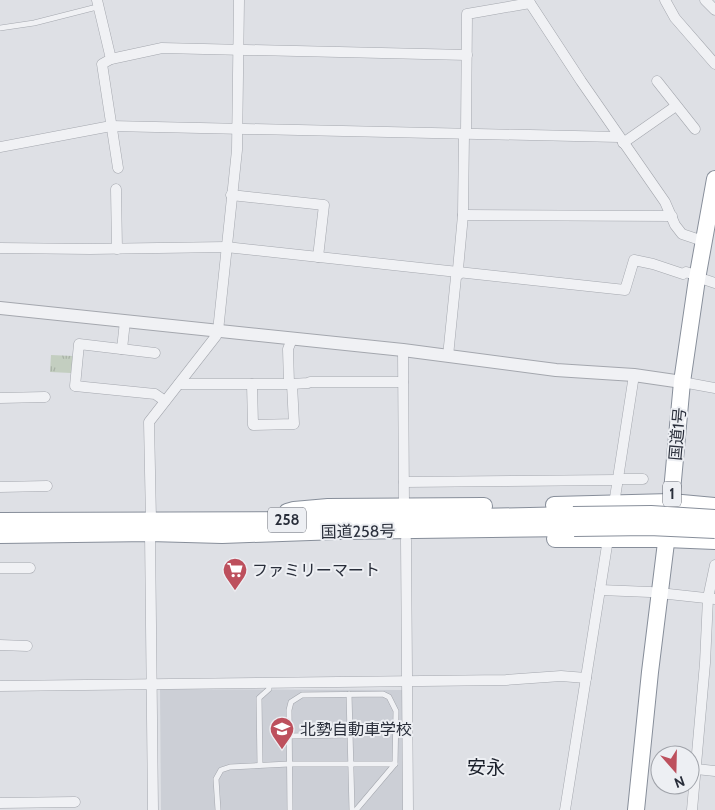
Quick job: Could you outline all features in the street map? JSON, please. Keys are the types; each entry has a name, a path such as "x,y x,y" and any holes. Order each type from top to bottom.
{"highway":[{"name":"国道1号","path":"636,810 671,502 682,382 703,241 715,179"},
{"path":"263,520 294,510 328,507 671,502 715,506"},
{"name":"国道258号","path":"0,521 150,527 222,535 574,522 651,514 715,518"},
{"name":"国道258号","path":"0,535 263,520 574,522 715,530"},
{"path":"222,535 261,542 608,538 715,541"}],"street":[{"path":"153,810 148,422 218,331 237,150 240,0"},
{"path":"665,0 675,18 715,64"},
{"path":"705,0 715,10"},
{"path":"448,356 463,215 467,14 529,2 621,140 665,202 675,225 682,234 703,241"},
{"path":"98,4 111,59"},
{"path":"118,168 102,64 111,59 162,48 467,56"},
{"path":"657,82 695,130"},
{"path":"0,147 111,126 465,133 621,140 676,106"},
{"path":"116,189 117,249"},
{"path":"231,195 324,205 318,257"},
{"path":"463,215 672,216"},
{"path":"0,248 117,249 226,247 625,290 634,260 683,274 688,273"},
{"path":"0,308 404,350 556,370 634,375 715,388"},
{"path":"122,349 125,321"},
{"path":"252,384 253,425 294,424 288,349 292,339"},
{"path":"155,353 79,344 75,386 155,394 165,402"},
{"path":"404,350 404,507"},
{"path":"614,504 634,375"},
{"path":"179,384 403,382"},
{"path":"0,398 45,397"},
{"path":"404,482 643,479"},
{"path":"0,487 47,486"},
{"path":"565,810 608,538"},
{"path":"406,540 408,810"},
{"path":"698,745 715,565"},
{"path":"0,568 30,568"},
{"path":"600,590 650,592 712,598"},
{"path":"0,645 27,646"},
{"path":"0,686 406,682 506,680 560,676 586,678"},
{"path":"700,770 715,771"},
{"path":"692,810 694,795"},
{"path":"0,803 74,802"}],"lane":[{"path":"0,28 34,23 94,8 98,4"},
{"path":"260,766 259,698 269,689 269,683"},
{"path":"349,694 352,810"},
{"path":"290,810 288,710 291,702 302,695 383,694 389,697 396,711 395,764 356,810"},
{"path":"289,736 350,735"},
{"path":"218,810 216,779 221,770 230,767 289,764 395,764"}],"shaded area":[{"name":"北勢自動車学校","path":"160,689 403,690 404,810 161,810"}],"green space":[{"path":"51,355 73,356 71,373 50,372"}],"place":[{"name":"ファミリーマート","path":"235,591"},
{"name":"北勢自動車学校","path":"282,750"}],"district":[{"name":"安永","path":"486,767"}]}
